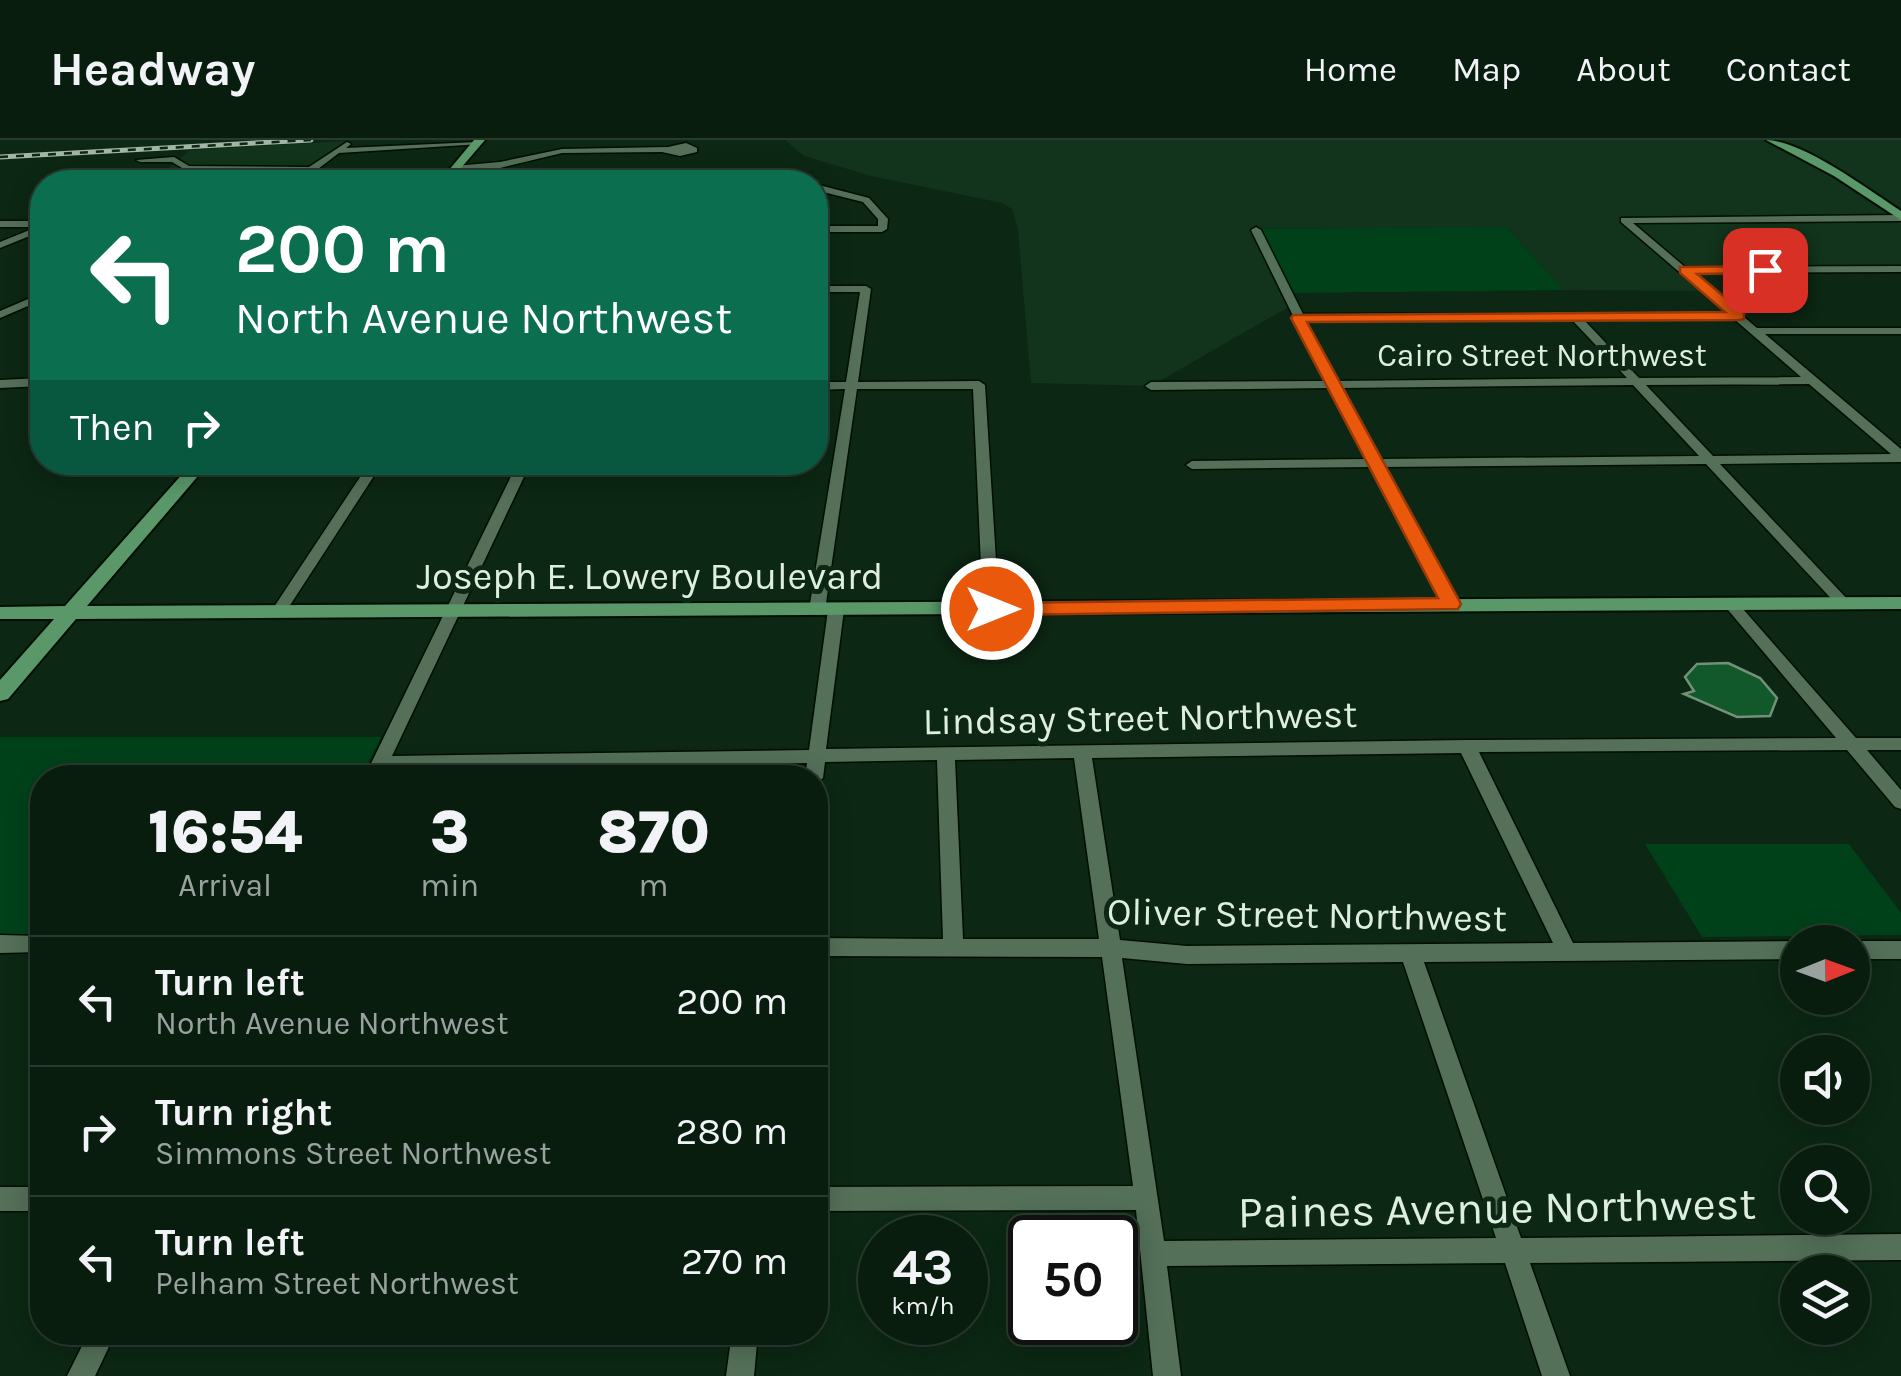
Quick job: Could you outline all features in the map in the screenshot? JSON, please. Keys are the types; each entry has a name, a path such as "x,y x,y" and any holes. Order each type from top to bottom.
{"main road":[{"path":"455,170 479,142"},
{"path":"1774,145 1804,156 1901,217"},
{"path":"1774,145 1872,198"},
{"path":"0,694 191,475"},
{"name":"Joseph E. Lowery Boulevard","path":"0,612 1901,603"}],"street":[{"path":"140,160 174,160 187,168 206,170 311,170 346,145 479,142"},
{"path":"459,166 500,165 562,151 666,148"},
{"path":"828,190 866,200 880,212 882,229 828,229"},
{"path":"1901,217 1624,220 1901,457"},
{"path":"0,224 30,225"},
{"path":"1256,230 1332,384 1452,604"},
{"path":"0,245 30,231"},
{"path":"1684,270 1901,269"},
{"path":"815,765 827,610 851,386 866,289 828,289"},
{"path":"0,315 30,301"},
{"path":"1575,316 1844,604"},
{"path":"1298,318 1739,316"},
{"path":"1756,331 1901,331"},
{"name":"Cairo Street Northwest","path":"1151,386 1814,380"},
{"path":"0,384 30,383"},
{"path":"828,386 978,385 992,609"},
{"path":"1192,465 1901,457"},
{"path":"278,613 368,475"},
{"path":"379,765 519,475"},
{"path":"1731,604 1901,802"},
{"name":"Lindsay Street Northwest","path":"534,765 1082,750 1901,744"},
{"path":"1467,746 1566,952"},
{"path":"1082,750 1147,1198 1167,1376"},
{"path":"946,755 953,946"},
{"path":"0,944 30,944"},
{"name":"Oliver Street Northwest","path":"828,948 1111,948 1187,956 1780,950"},
{"path":"1870,950 1901,950"},
{"path":"1411,954 1556,1376"},
{"path":"828,1199 1147,1198"},
{"path":"0,1199 30,1199"},
{"name":"Paines Avenue Northwest","path":"1153,1254 1901,1247"},
{"path":"81,1376 96,1345"},
{"path":"740,1376 744,1345"}],"shaded area":[{"path":"785,140 1901,140 1901,265 1678,267 1704,291 1564,290 1506,227 1252,229 1292,305 1151,386 1031,383 1018,230 1012,209 1002,203 871,176 804,156"},
{"path":"347,141 335,158 315,170 166,170 190,150"},
{"path":"1506,227 1564,290 1286,293 1251,229"},
{"path":"0,737 381,737 367,765 30,765 30,935 0,934"},
{"path":"1645,844 1849,844 1901,913 1901,935 1870,935 1870,925 1780,925 1780,936 1702,937"}],"building":[{"path":"1728,663 1760,678 1777,698 1770,716 1737,717 1684,694 1694,691 1685,677 1697,664"}],"railway":[{"path":"0,157 311,140"}],"route":[{"path":"992,609 1452,604 1298,318 1739,316 1684,270 1765,270"}]}
